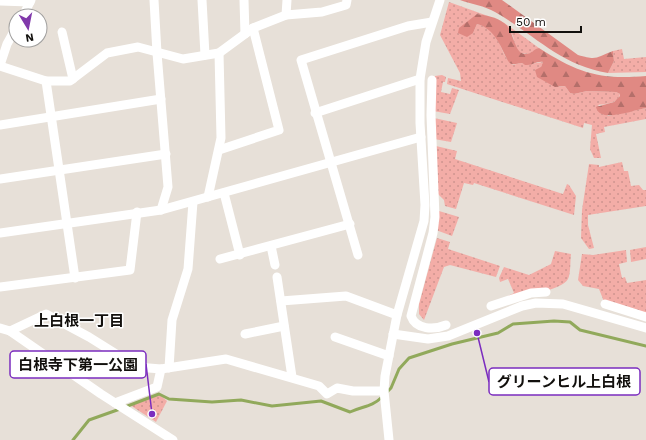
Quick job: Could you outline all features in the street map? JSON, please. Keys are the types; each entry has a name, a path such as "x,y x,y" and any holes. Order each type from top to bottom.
{"street":[{"path":"154,0 156,53 168,187 161,210"},
{"path":"202,0 204,55"},
{"path":"218,150 279,130 249,31 244,0"},
{"path":"286,15 287,0"},
{"path":"4,44 0,66 46,81 70,81 107,53 138,47 183,59 219,53 249,31 286,15 322,12 346,6 348,0"},
{"path":"389,440 384,391 389,356 397,315 424,222 425,205 421,137 420,79 426,42 440,0"},
{"path":"0,1 31,1"},
{"path":"358,255 301,60 408,26 432,22"},
{"path":"62,32 73,79"},
{"path":"208,197 221,138 219,53"},
{"path":"316,113 420,79"},
{"path":"432,80 431,115 435,217 433,233 411,316 413,322 418,326 429,328 446,325"},
{"path":"46,81 68,222 75,278"},
{"path":"0,125 161,100"},
{"path":"0,233 137,212 161,210 421,137"},
{"path":"0,179 166,154"},
{"path":"224,193 240,255"},
{"path":"116,403 157,387 165,369 172,320 188,269 193,202"},
{"path":"0,288 130,270 137,212"},
{"path":"220,259 240,255 350,224"},
{"path":"271,246 275,265"},
{"path":"277,277 292,377"},
{"path":"491,306 531,293 546,292"},
{"path":"281,301 346,296 397,315"},
{"path":"393,334 437,338 448,336 522,306 553,302 646,328"},
{"path":"605,304 646,317"},
{"path":"10,331 46,314 89,337 137,367 165,369 226,359 319,386 327,394 337,388 352,392 384,391"},
{"path":"244,334 284,326"},
{"path":"0,328 10,331 125,410 173,440"},
{"path":"335,337 389,356"}],"shaded area":[{"path":"449,2 488,16 477,14 473,33 477,24 486,27 496,37 504,55 513,65 520,63 530,64 543,62 541,67 559,87 565,86 570,93 574,94 587,91 616,92 620,94 615,101 598,105 608,116 646,108 646,119 604,127 605,132 596,134 601,158 594,158 590,149 592,125 584,123 583,128 447,84 448,78 461,81 460,73 440,35"},
{"path":"503,22 539,48 528,54 521,53 516,50 513,36"},
{"path":"622,49 624,59 646,57 646,72 608,73 614,61 613,51"},
{"path":"442,75 446,77 445,82 443,82 441,92 450,94 452,88 459,90 450,114 433,111 435,76"},
{"path":"434,118 457,123 451,142 434,139"},
{"path":"436,146 457,151 455,159 563,194 567,184 569,185 576,196 574,215 474,183 473,185 464,183 456,209 445,206 444,200 438,194"},
{"path":"622,162 624,171 628,171 631,186 639,185 643,190 646,190 646,206 588,215 588,225 594,248 589,249 581,238 582,210 589,164 599,165 599,167"},
{"path":"439,211 459,217 452,236 436,230"},
{"path":"437,238 450,242 448,249 500,266 496,277 450,265 444,267 424,320 419,314 419,304"},
{"path":"646,247 646,259 631,262 630,250"},
{"path":"626,250 627,262 619,264 622,278 625,277 627,283 646,280 646,317 605,304 599,289 583,286 578,280 582,254 593,255"},
{"path":"555,251 571,254 568,279 558,287 550,290 509,299 508,296 514,293 508,279 500,282 499,278 504,267 529,275 551,264"},
{"path":"160,395 167,401 156,422 130,405"}],"green space":[{"path":"460,0 502,0 578,55 593,58 613,51 614,61 608,73 591,69 548,48 495,12"},
{"path":"477,14 494,18 504,23 508,27 516,46 522,53 528,54 539,48 553,57 590,73 615,77 646,76 646,108 618,115 604,115 599,112 596,107 614,102 620,94 616,92 587,91 574,94 570,93 565,86 555,87 537,77 535,70 541,67 543,62 525,65 521,63 513,64 509,62 497,39 485,27 477,24 473,33 467,37 458,33 459,28"}],"waterway":[{"path":"386,393 391,388 399,369 409,358 452,344 498,333 513,324 554,321 570,322 580,330 646,346"},
{"path":"125,407 159,394 169,399 212,402 241,400 272,406 321,401 350,412 371,405 382,397"},
{"path":"73,440 89,420 120,409"}],"place":[{"name":"グリーンヒル上白根","path":"477,333"},
{"name":"白根寺下第一公園","path":"152,414"}],"district":[{"name":"上白根一丁目","path":"79,321"}]}
